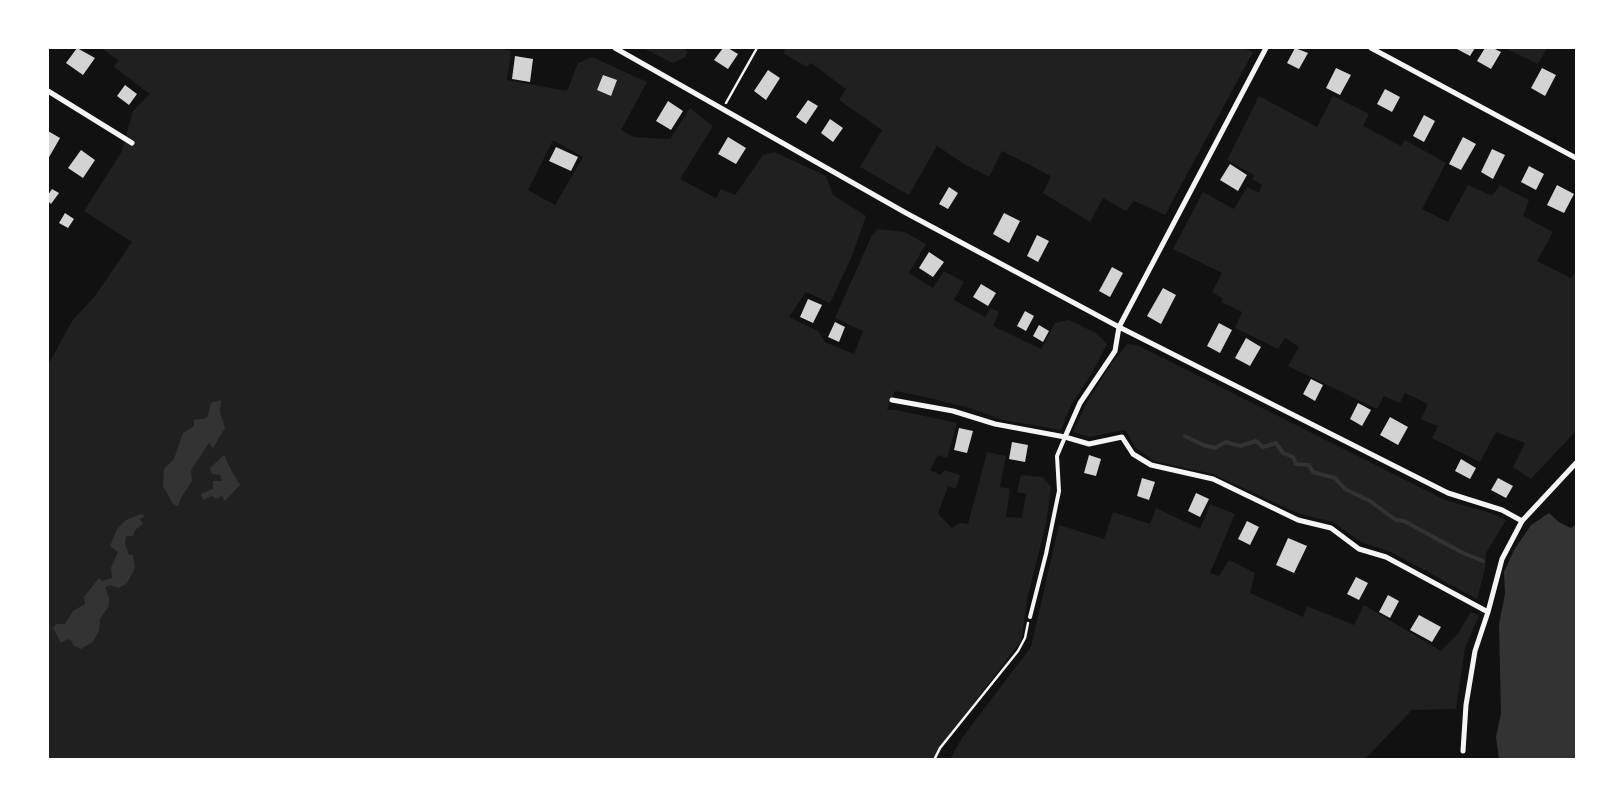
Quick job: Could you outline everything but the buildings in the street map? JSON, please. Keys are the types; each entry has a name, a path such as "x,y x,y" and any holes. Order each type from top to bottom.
{"street":[{"path":"615,48 906,213 1119,327 1448,493 1502,510 1522,521"},
{"path":"1065,438 1080,403 1115,350 1119,327 1266,48"},
{"path":"1371,48 1576,158"},
{"path":"48,91 132,144"},
{"path":"892,400 953,411 995,424 1089,444 1122,437 1133,454 1151,465 1214,480 1298,520 1331,528 1359,549 1386,557 1488,612"},
{"path":"1464,751 1466,705 1474,650 1488,612 1502,559 1522,521 1576,463"}],"lane":[{"path":"1030,617 1059,491 1057,456 1065,438"}],"path":[{"path":"722,109 757,48"},
{"path":"934,760 940,748 1018,651 1025,638 1030,617"}],"shaded area":[{"path":"106,48 501,48 511,51 507,80 567,91 578,63 592,57 647,82 621,130 634,137 670,139 690,108 713,126 680,179 716,198 721,189 735,195 763,155 774,152 826,176 833,195 866,216 852,256 830,303 806,292 789,317 818,331 825,342 854,354 863,331 835,318 872,235 878,229 905,232 926,244 909,273 933,288 944,271 964,282 954,300 985,317 991,308 999,312 993,326 1041,349 1055,323 1069,320 1096,333 1107,344 1092,373 1071,405 1061,430 1003,420 966,407 895,391 887,410 896,410 957,423 947,458 938,455 930,470 941,475 944,470 960,475 956,489 948,486 938,514 952,528 959,523 968,524 987,452 1006,456 1000,487 1010,489 1006,517 1022,518 1026,494 1017,492 1021,475 1043,477 1051,487 1046,524 1028,595 1021,641 951,733 937,759 48,760 48,365 72,321 95,296 132,242 84,211 121,153 133,111 150,94 114,67 118,60 104,50","holes":["553,140 583,157 555,205 528,190"]},
{"path":"643,48 683,48 688,52 685,57 673,63"},
{"path":"786,48 1243,48 1253,52 1165,215 1134,201 1126,211 1103,198 1090,222 1043,193 1051,176 1002,151 989,177 964,164 937,146 909,195 860,167 882,130 839,100 846,89 811,63 807,67 783,53"},
{"path":"1505,48 1547,48 1538,64"},
{"path":"1259,96 1317,127 1333,96 1369,114 1363,126 1401,146 1405,140 1446,163 1422,209 1448,222 1468,185 1492,196 1500,185 1529,200 1523,216 1553,232 1537,261 1571,278 1576,270 1576,431 1531,479 1513,467 1525,443 1496,432 1480,462 1432,438 1438,426 1421,419 1428,404 1405,393 1400,403 1384,396 1377,409 1288,366 1299,347 1285,338 1278,349 1235,328 1242,312 1221,302 1223,299 1212,292 1222,273 1173,249 1203,192 1234,209 1247,187 1259,193 1262,185 1252,179 1254,175 1227,160"},
{"path":"1127,344 1137,345 1445,500 1491,513 1506,520 1486,553 1485,569 1477,599 1391,552 1361,542 1333,522 1297,513 1213,474 1154,461 1136,448 1125,430 1089,437 1073,432 1085,406 1111,364"},
{"path":"221,400 220,412 225,428 213,448 209,443 191,470 192,481 178,506 173,504 163,486 164,469 174,459 183,433 194,426 194,420 207,418 211,403"},
{"path":"224,455 240,485 225,501 222,496 216,499 212,496 203,500 201,494 213,489 213,481 222,481 220,475 212,474 210,468"},
{"path":"1210,504 1235,514 1210,573 1219,576 1229,560 1255,573 1250,593 1303,617 1307,606 1354,625 1364,605 1441,651 1459,632 1471,612 1479,616 1465,648 1456,709 1412,710 1365,759 950,759 962,738 1031,647 1059,525 1104,539 1113,512 1150,524 1156,508 1200,529"},
{"path":"1549,513 1559,522 1571,528 1576,524 1576,759 1499,759 1496,737 1501,713 1499,624 1505,594 1504,572 1514,550 1531,525"},
{"path":"141,514 145,516 140,519 143,524 135,530 133,536 126,536 125,544 129,555 133,555 135,568 127,583 119,588 110,585 105,587 109,598 109,606 100,619 99,631 93,642 81,649 73,645 72,641 68,639 61,643 53,628 56,624 65,624 73,611 85,604 84,597 99,578 102,581 112,578 111,568 118,552 110,546 117,529 126,520"}],"waterway":[{"path":"1185,436 1203,445 1215,448 1226,442 1240,446 1256,441 1263,447 1276,443 1283,453 1293,457 1296,464 1309,465 1313,472 1335,478 1345,489 1370,501 1396,520 1404,521 1461,552 1483,561"}]}
